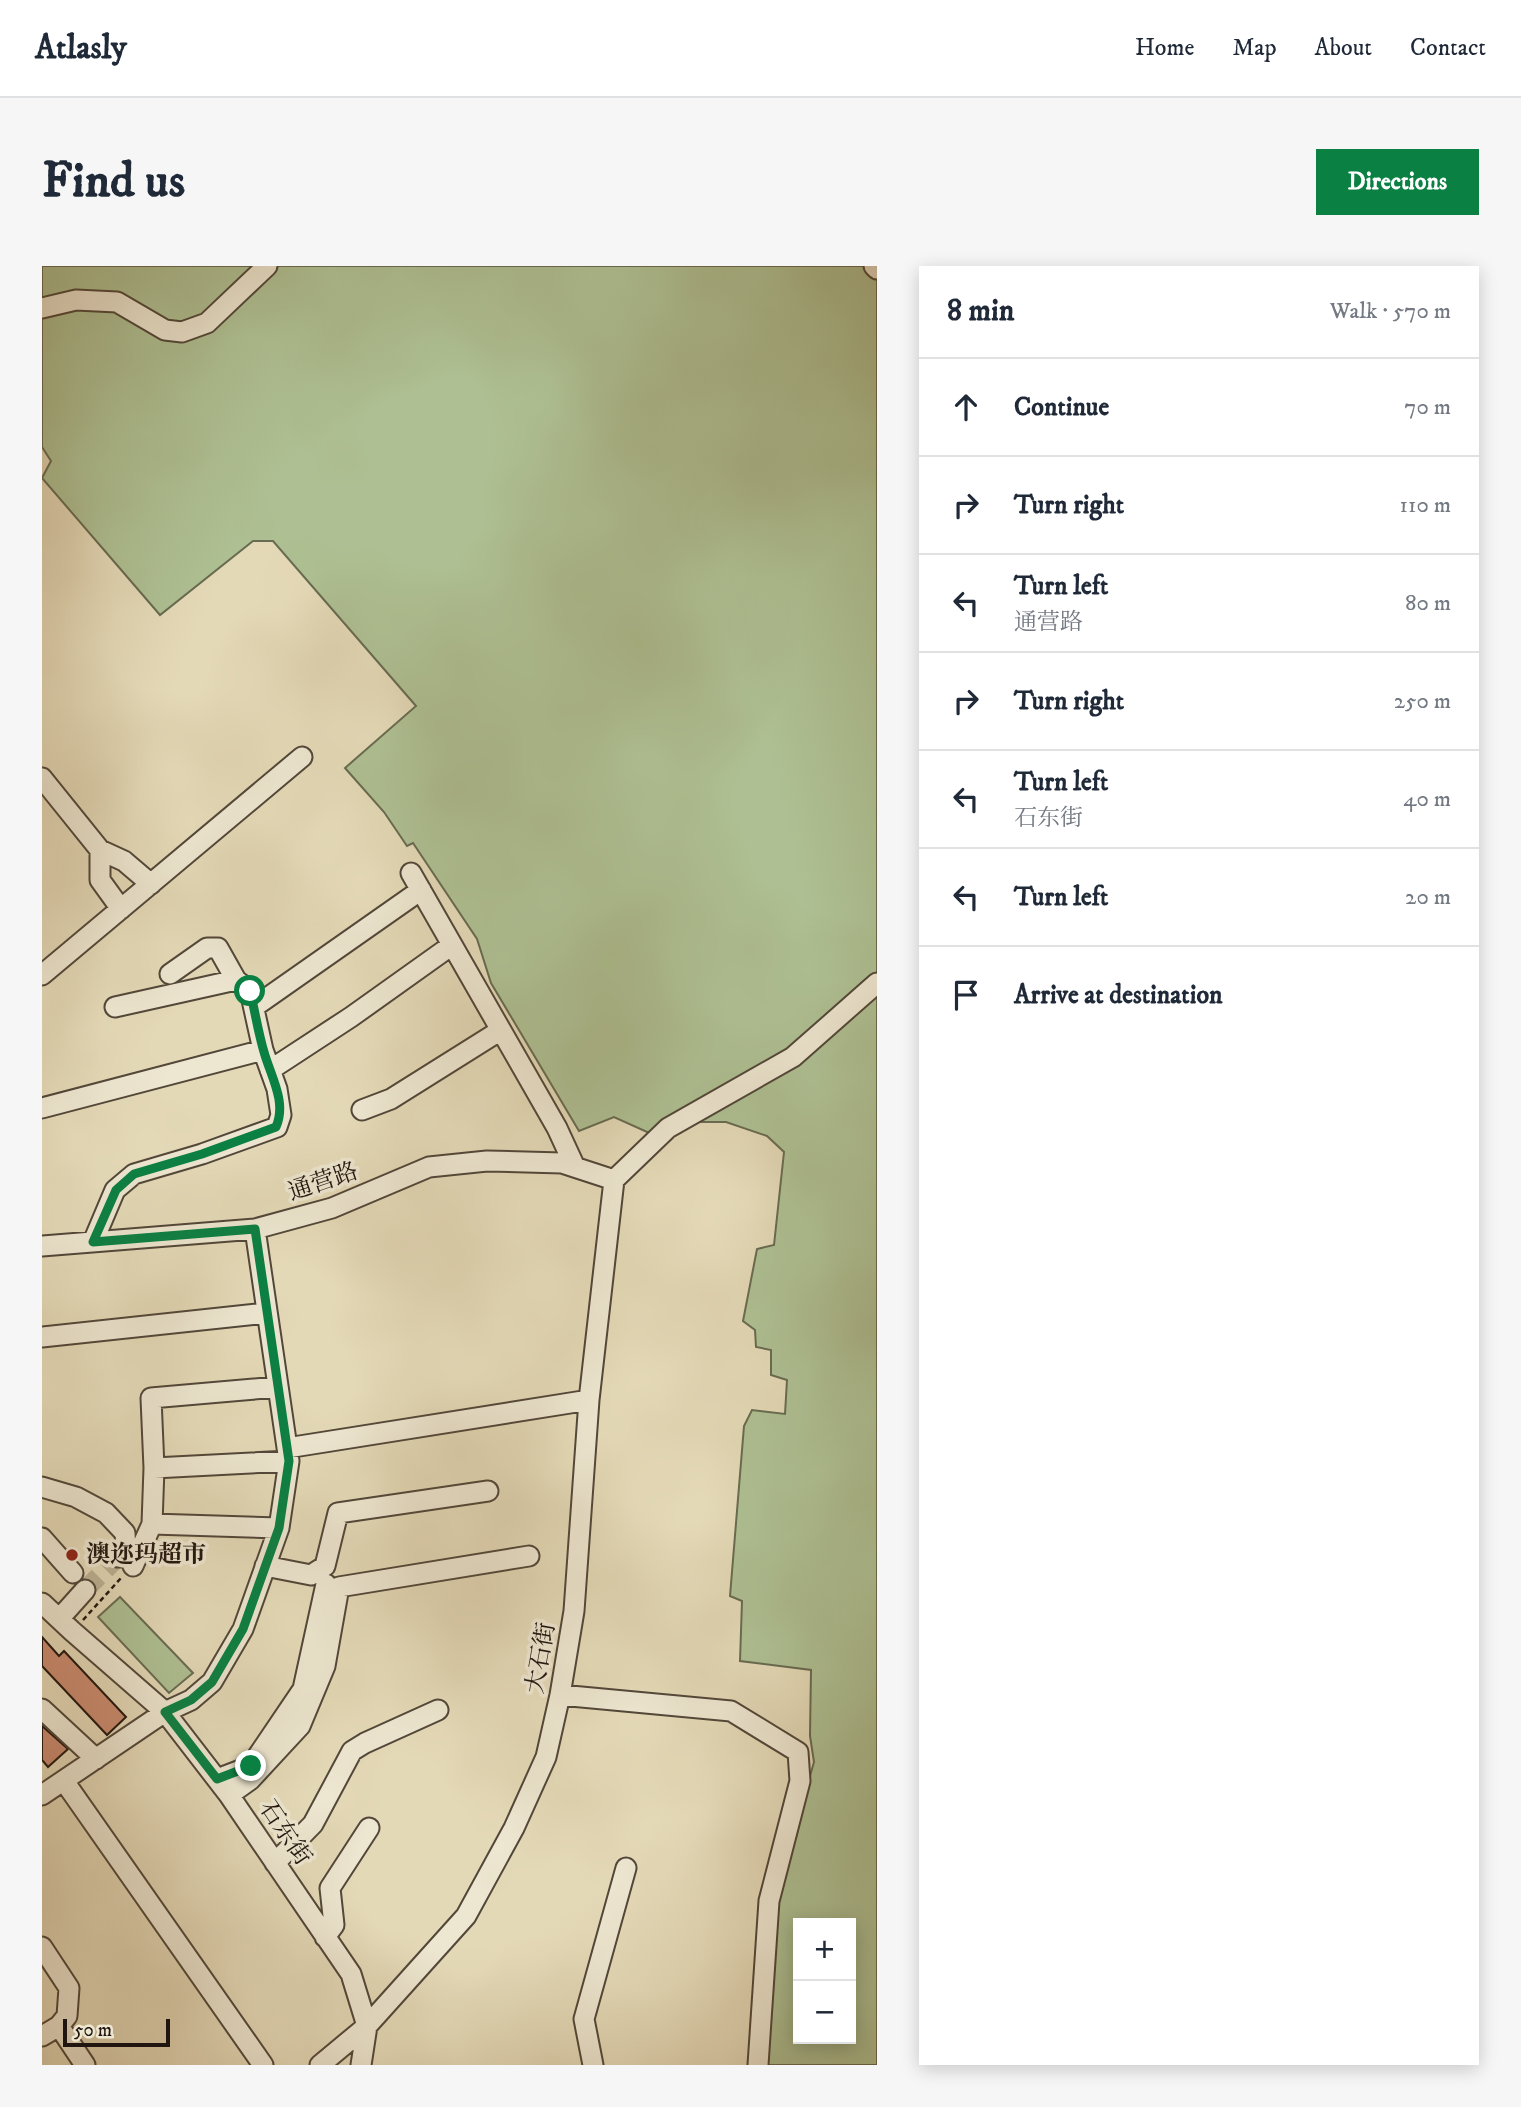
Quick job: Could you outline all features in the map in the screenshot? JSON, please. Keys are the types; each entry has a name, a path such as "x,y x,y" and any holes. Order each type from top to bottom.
{"street":[{"path":"42,308 76,300 117,302 165,330 182,332 207,323 267,266"},
{"path":"42,975 302,757"},
{"path":"42,778 100,850 124,862 151,884"},
{"path":"100,850 100,880 121,909"},
{"path":"254,1007 416,882 557,1128 575,1167"},
{"path":"270,1070 351,1017 452,945"},
{"path":"93,1242 116,1190 134,1174 202,1154 276,1127 281,1115 277,1089 263,1050 250,991 236,980 218,948 207,948 170,974"},
{"path":"115,1007 236,980"},
{"path":"614,1180 668,1128 793,1057 877,983"},
{"path":"362,1110 391,1099 501,1030"},
{"path":"42,1108 263,1050"},
{"name":"通营路","path":"42,1247 255,1229 332,1208 429,1167 487,1161 562,1163 614,1180"},
{"name":"大石街","path":"320,2065 368,2026 466,1916 514,1828 546,1757 560,1695 573,1611 589,1401 614,1180"},
{"path":"42,1795 165,1712 191,1700 212,1682 243,1629 279,1528 288,1455 255,1229"},
{"path":"42,1337 267,1313"},
{"path":"125,1562 152,1524 154,1468 151,1398 278,1387"},
{"path":"154,1468 288,1455 589,1401"},
{"path":"42,1488 76,1497 106,1513 125,1533 125,1562"},
{"path":"265,1566 310,1575 325,1566 338,1513 488,1491"},
{"path":"152,1524 279,1528"},
{"path":"42,1538 73,1573"},
{"path":"229,1795 250,1780 300,1726 325,1666 339,1587 528,1556"},
{"path":"217,1779 251,1766 303,1689 327,1584"},
{"path":"66,1625 85,1590"},
{"name":"石东街","path":"42,1603 165,1712 229,1795 351,1975 368,2026 361,2065"},
{"path":"560,1695 731,1711 798,1752 800,1782 769,1901 758,2065"},
{"path":"42,1709 96,1759"},
{"path":"275,1863 313,1824 352,1751 438,1710"},
{"path":"64,1781 262,2065"},
{"path":"325,1937 334,1925 330,1888 369,1828"},
{"path":"593,2065 584,2020 626,1868"},
{"path":"42,1947 69,1988 67,2015 50,2031 85,2065"}],"path":[{"path":"66,1625 125,1562"}],"green space":[{"path":"42,266 877,266 877,2065 764,2065 777,1892 814,1762 810,1736 811,1670 740,1661 742,1601 730,1596 744,1426 752,1410 785,1414 787,1380 771,1375 771,1350 756,1347 755,1330 743,1321 757,1249 774,1245 784,1152 767,1136 726,1122 695,1122 665,1140 614,1117 579,1131 491,983 477,939 413,843 407,846 384,812 345,768 416,706 273,541 253,541 160,615 42,478 51,461 42,447"},
{"path":"120,1597 193,1673 169,1693 98,1617"}],"building":[{"path":"42,1637 59,1656 64,1651 126,1717 107,1735 42,1666"},
{"path":"42,1726 68,1749 48,1767 42,1760"}],"tunnel":[{"path":"85,1590 118,1557"}],"place":[{"name":"澳迩玛超市","path":"72,1555"}],"route":[{"path":"250,991 263,1050 277,1089 281,1115 276,1127 202,1154 134,1174 116,1190 93,1242 255,1229 289,1461 279,1528 243,1629 212,1682 191,1700 165,1712 217,1779 251,1766"}]}
